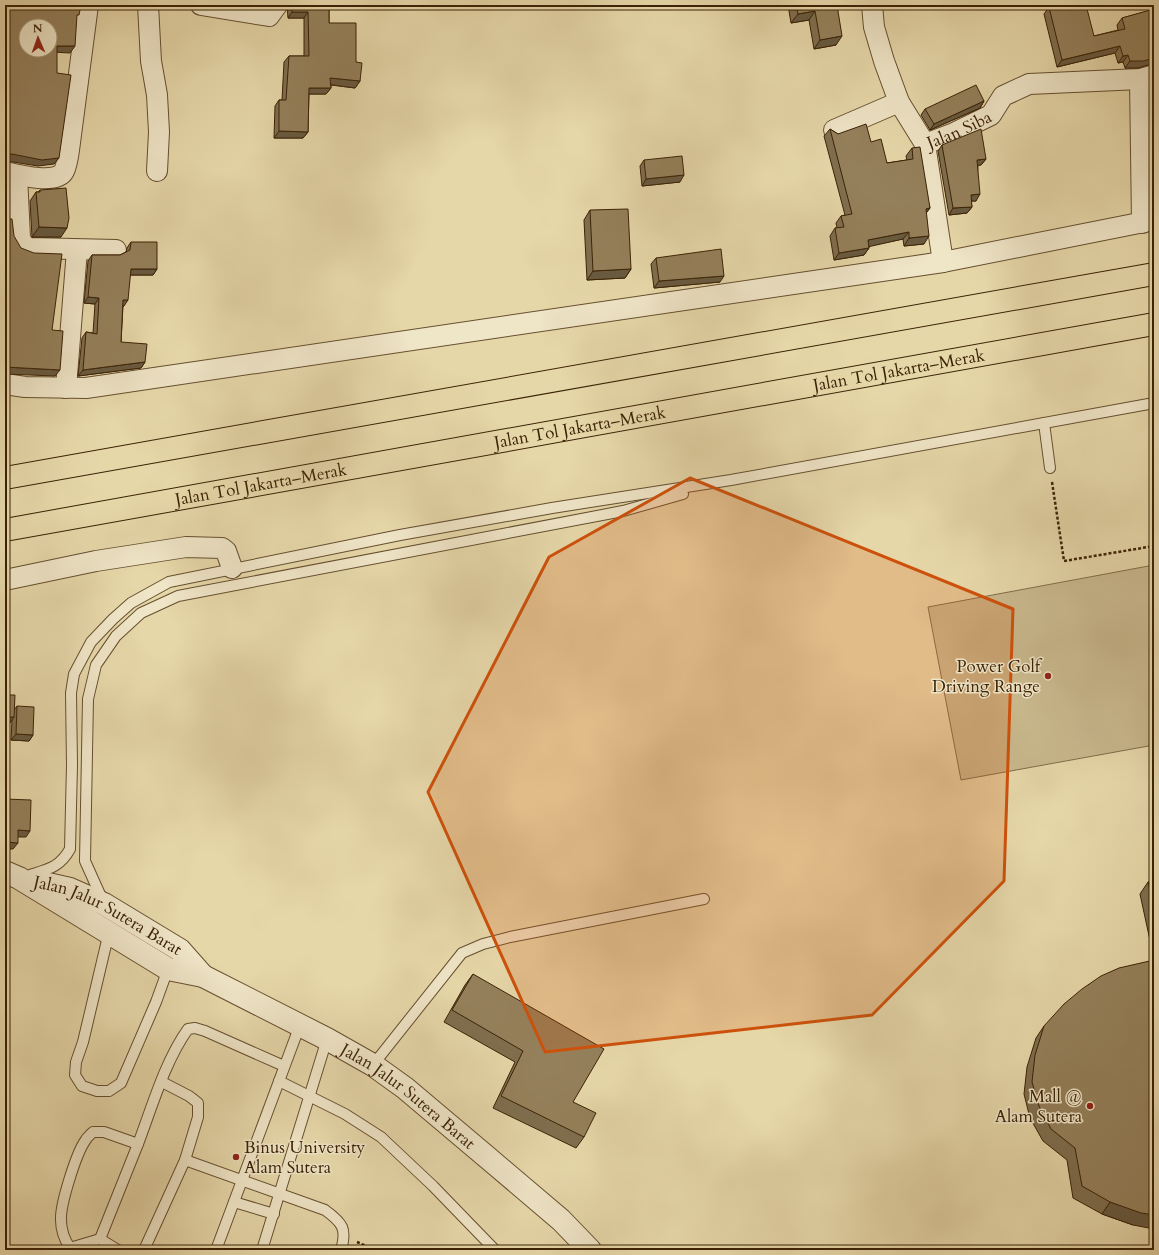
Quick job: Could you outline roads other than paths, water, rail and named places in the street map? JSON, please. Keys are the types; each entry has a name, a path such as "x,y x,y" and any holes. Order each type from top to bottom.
{"highway":[{"path":"5,478 1154,274"},
{"name":"Jalan Tol Jakarta–Merak","path":"5,530 1154,324"}],"street":[{"path":"88,5 69,150 64,172 59,177 50,179 11,174 21,243 30,248 116,250"},
{"path":"148,5 151,61 157,95 157,171"},
{"path":"201,5 268,16 277,5"},
{"name":"Jalan Siba","path":"872,5 874,27 884,61 899,102 924,144 954,133 991,115 1003,96 1029,84 1147,77"},
{"path":"5,384 25,387 86,388 943,262 1148,221 1147,77"},
{"path":"834,130 899,102"},
{"path":"924,144 943,262"},
{"path":"66,388 77,250"},
{"path":"5,580 96,560 186,547 222,548 226,551 232,568"},
{"name":"Jalan Jalur Sutera Barat","path":"12,875 70,889 104,904 180,950 204,976"},
{"name":"Jalan Jalur Sutera Barat","path":"12,875 109,932 168,969 204,976 327,1039 373,1065 405,1088 561,1220 590,1250"}],"lane":[{"path":"12,875 47,870 64,860 70,849 72,772 70,693 74,674 92,642 113,619 131,603 169,582 400,535 552,508 731,480 1154,403"},
{"path":"1044,423 1050,468"},
{"path":"104,904 85,861 88,699 96,665 116,636 141,613 178,596 623,511 731,480"},
{"path":"373,1065 462,953 483,944 510,937 704,899"},
{"path":"109,932 83,1042 76,1062 74,1075 82,1086 97,1091 109,1091 121,1083 156,1002 168,969"},
{"path":"216,1250 300,1026"},
{"path":"138,1144 104,1132 93,1132 86,1140 81,1148 65,1194 60,1218 63,1237 70,1249 100,1239 138,1144 162,1082 182,1038 188,1029 195,1028 205,1031 284,1066"},
{"path":"262,1250 327,1039"},
{"path":"279,1081 345,1114 381,1137 433,1186 496,1250"},
{"path":"144,1250 185,1160 198,1117 198,1103 189,1096 162,1082"},
{"path":"185,1160 325,1210 342,1224 345,1236 341,1250"},
{"path":"234,1202 274,1214"},
{"path":"100,1239 118,1250"}],"place":[{"name":"Power Golf Driving Range","path":"1048,676"},
{"name":"Mall @ Alam Sutera","path":"1090,1106"},
{"name":"Binus University Alam Sutera","path":"236,1157"}]}
